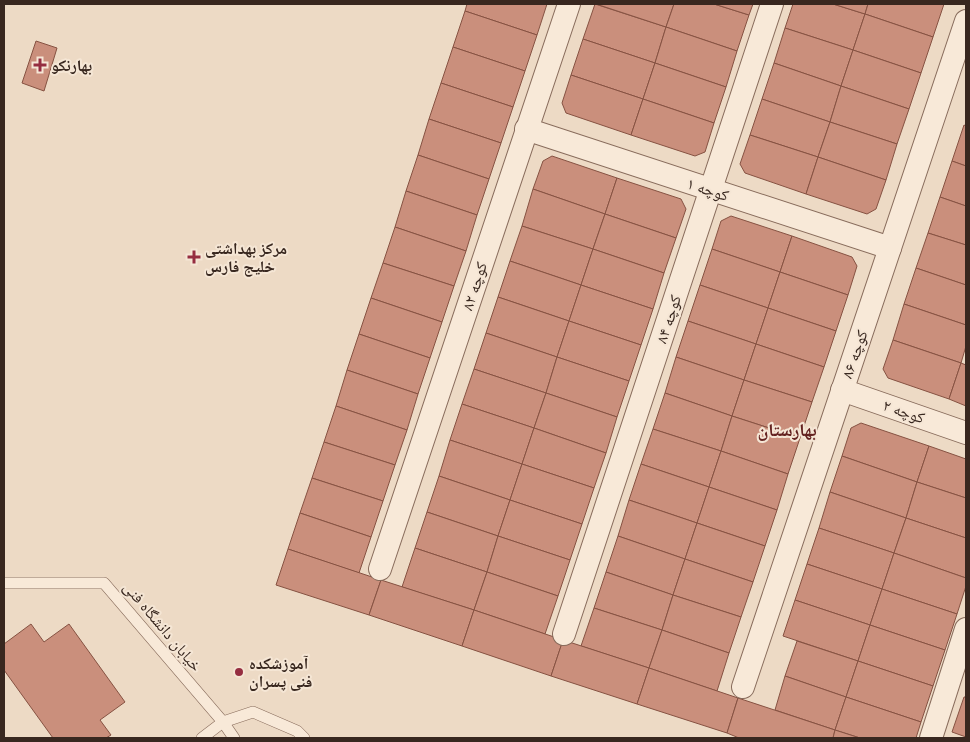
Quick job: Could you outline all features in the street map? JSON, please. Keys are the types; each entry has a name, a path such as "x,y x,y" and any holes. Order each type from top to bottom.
{"street":[{"name":"کوچه ۸۲","path":"380,569 568,4"},
{"name":"کوچه ۸۴","path":"564,634 772,4"},
{"name":"کوچه ۸۶","path":"743,687 966,21"},
{"name":"کوچه ۱","path":"526,129 890,248"},
{"name":"کوچه ۲","path":"842,390 966,433"},
{"path":"931,738 966,629"}],"lane":[{"name":"خیابان دانشگاه فنی","path":"4,583 104,582 234,738"},
{"path":"202,738 222,722 253,712 297,730 304,738"}],"building":[{"path":"467,4 547,4 537,35 465,11"},
{"path":"595,4 666,27 655,63 583,39"},
{"path":"596,4 674,4 666,27"},
{"path":"674,4 714,4 749,15 737,51 666,27"},
{"path":"714,4 753,4 749,15"},
{"path":"793,4 833,4 865,14 853,50 785,28"},
{"path":"833,4 868,4 865,14"},
{"path":"868,4 944,4 933,37 865,14"},
{"path":"465,11 537,35 525,71 453,47"},
{"path":"865,14 933,37 921,73 853,50"},
{"path":"666,27 737,51 726,87 655,63"},
{"path":"785,28 853,50 841,86 774,63"},
{"path":"583,39 655,63 643,99 571,75"},
{"name":"بهارنکو","path":"36,41 57,48 44,91 22,83"},
{"path":"453,47 525,71 513,107 441,83"},
{"path":"853,50 921,73 909,109 841,86"},
{"path":"655,63 726,87 714,123 643,99"},
{"path":"774,63 841,86 830,122 762,99"},
{"path":"571,75 643,99 631,135 566,113 562,103"},
{"path":"441,83 513,107 501,143 429,119"},
{"path":"841,86 909,109 897,144 830,122"},
{"path":"643,99 714,123 705,152 695,156 631,135"},
{"path":"762,99 830,122 818,157 750,135"},
{"path":"429,119 501,143 489,179 418,155"},
{"path":"830,122 897,144 886,180 818,157"},
{"path":"964,125 966,126 966,166 952,161"},
{"path":"750,135 818,157 806,194 745,173 740,164"},
{"path":"418,155 489,179 477,215 406,191"},
{"path":"552,156 617,178 605,214 533,189 543,161"},
{"path":"818,157 886,180 876,209 867,214 806,194"},
{"path":"952,161 966,166 966,206 940,197"},
{"path":"617,178 681,199 686,209 676,238 605,214"},
{"path":"533,189 605,214 593,249 522,226"},
{"path":"406,191 477,215 466,251 395,227"},
{"path":"940,197 966,206 966,245 928,233"},
{"path":"605,214 676,238 664,273 593,249"},
{"path":"731,216 792,236 780,272 712,249 721,221"},
{"path":"522,226 593,249 581,285 510,261"},
{"path":"395,227 466,251 454,286 383,263"},
{"path":"928,233 966,245 966,285 916,268"},
{"path":"792,236 852,257 857,266 848,295 780,272"},
{"path":"593,249 664,273 653,309 581,285"},
{"path":"712,249 780,272 768,308 700,285"},
{"path":"510,261 581,285 569,321 498,297"},
{"path":"383,263 454,286 442,322 371,298"},
{"path":"916,268 966,285 966,325 904,304"},
{"path":"780,272 848,295 836,331 768,308"},
{"path":"581,285 653,309 641,345 569,321"},
{"path":"700,285 768,308 756,344 688,321"},
{"path":"498,297 569,321 557,357 486,333"},
{"path":"371,298 442,322 430,358 359,334"},
{"path":"904,304 966,325 966,346 961,363 893,340"},
{"path":"768,308 836,331 824,367 756,344"},
{"path":"569,321 641,345 629,381 557,357"},
{"path":"688,321 756,344 744,380 676,357"},
{"path":"486,333 557,357 546,393 474,369"},
{"path":"359,334 430,358 418,394 347,370"},
{"path":"893,340 961,363 949,399 888,378 883,369"},
{"path":"756,344 824,367 812,402 744,380"},
{"path":"557,357 629,381 617,417 546,393"},
{"path":"676,357 744,380 732,416 665,393"},
{"path":"961,363 966,365 966,406 949,399"},
{"path":"474,369 546,393 534,428 462,404"},
{"path":"347,370 418,394 407,430 336,406"},
{"path":"744,380 812,402 800,438 732,416"},
{"path":"546,393 617,417 606,453 534,428"},
{"path":"665,393 732,416 721,451 653,429"},
{"path":"462,404 534,428 522,464 450,440"},
{"path":"336,406 407,430 395,465 324,442"},
{"path":"732,416 800,438 788,474 721,451"},
{"path":"861,423 929,446 917,482 842,456 851,428"},
{"path":"534,428 606,453 594,488 522,464"},
{"path":"653,429 721,451 709,487 641,464"},
{"path":"450,440 522,464 510,500 439,476"},
{"path":"324,442 395,465 383,501 312,478"},
{"path":"929,446 966,459 966,498 917,482"},
{"path":"721,451 788,474 777,510 709,487"},
{"path":"842,456 917,482 906,518 830,492"},
{"path":"522,464 594,488 582,524 510,500"},
{"path":"641,464 709,487 697,523 629,500"},
{"path":"439,476 510,500 498,536 427,512"},
{"path":"312,478 383,501 371,537 300,513"},
{"path":"917,482 966,498 966,538 906,518"},
{"path":"709,487 777,510 765,546 697,523"},
{"path":"830,492 906,518 894,553 819,528"},
{"path":"510,500 582,524 570,560 498,536"},
{"path":"629,500 697,523 685,559 618,536"},
{"path":"427,512 498,536 487,572 415,548"},
{"path":"300,513 371,537 359,573 288,549"},
{"path":"906,518 966,538 966,578 894,553"},
{"path":"697,523 765,546 753,582 685,559"},
{"path":"819,528 894,553 882,589 807,564"},
{"path":"498,536 570,560 558,596 487,572"},
{"path":"618,536 685,559 673,595 606,572"},
{"path":"415,548 487,572 474,610 402,587"},
{"path":"288,549 381,580 369,615 276,585"},
{"path":"894,553 966,578 966,586 957,614 882,589"},
{"path":"685,559 753,582 741,617 673,595"},
{"path":"807,564 882,589 870,625 795,600"},
{"path":"487,572 558,596 545,634 474,610"},
{"path":"606,572 673,595 662,630 594,608"},
{"path":"381,580 474,610 462,646 369,615"},
{"path":"882,589 957,614 945,650 870,625"},
{"path":"673,595 741,617 729,653 662,630"},
{"path":"795,600 870,625 858,661 783,636"},
{"path":"594,608 662,630 649,668 581,646"},
{"path":"474,610 563,640 551,676 462,646"},
{"path":"31,624 44,642 69,624 125,702 100,720 111,735 106,738 53,738 4,670 4,644"},
{"path":"870,625 945,650 933,686 858,661"},
{"path":"662,630 729,653 717,691 649,668"},
{"path":"563,640 649,668 637,704 551,676"},
{"path":"797,641 858,661 846,697 785,676"},
{"path":"858,661 933,686 921,722 846,697"},
{"path":"649,668 738,698 727,733 637,704"},
{"path":"785,676 846,697 835,730 775,710"},
{"path":"846,697 921,722 916,738 860,738 835,730"},
{"path":"964,697 966,697 966,737 952,732"},
{"path":"738,698 835,730 833,738 739,738 727,733"},
{"path":"835,730 860,738 833,738"}],"place":[{"name":"بهارنکو","path":"40,65"},
{"name":"مرکز بهداشتی خلیج فارس","path":"194,257"},
{"name":"آموزشکده فنی پسران","path":"239,672"}],"district":[{"name":"بهارستان","path":"787,430"}]}
